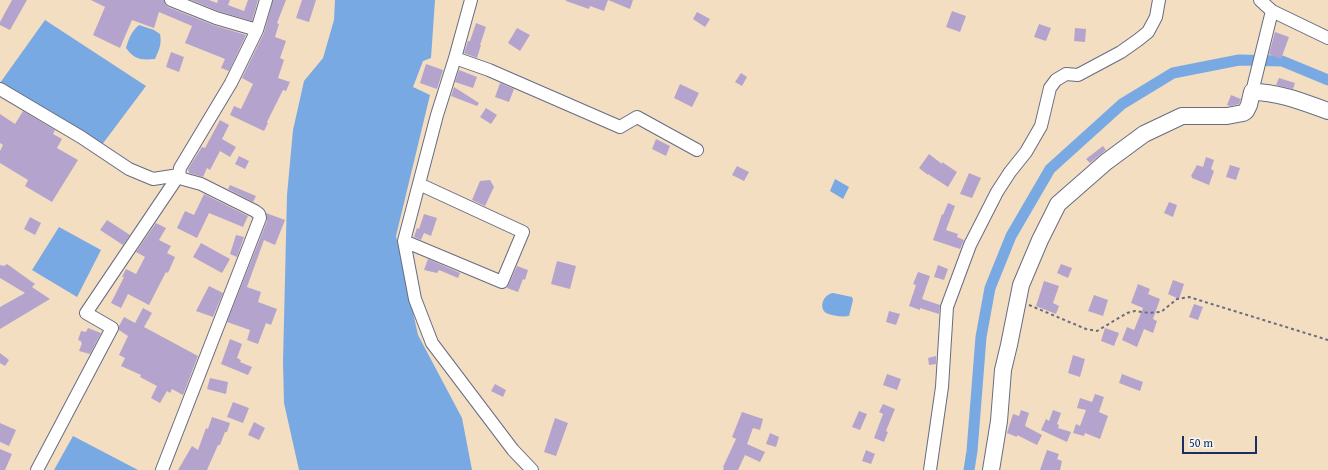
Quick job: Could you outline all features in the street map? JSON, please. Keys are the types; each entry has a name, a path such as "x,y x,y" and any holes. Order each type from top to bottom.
{"street":[{"path":"170,0 216,18 257,30"},
{"path":"37,470 112,328 86,313 180,175 180,168 231,83 257,30 266,0"},
{"path":"472,0 437,115 404,241 415,299 432,343 513,450 532,470"},
{"path":"930,470 942,386 947,307 970,245 997,192 1010,172 1026,152 1041,126 1050,88 1056,80 1066,74 1078,75 1121,52 1138,40 1148,32 1156,17 1159,0"},
{"path":"1260,0 1272,11 1328,38"},
{"path":"991,470 999,421 1003,370 1010,345 1021,285 1040,240 1058,204 1106,162 1144,134 1182,116 1227,116 1243,114 1249,105 1272,11"},
{"path":"455,58 489,70 620,127 637,117 697,150"},
{"path":"0,89 81,137 129,169 153,179 180,175"},
{"path":"1252,92 1277,94 1300,100 1328,111"},
{"path":"162,470 260,218 259,214 255,211 201,184 183,179 180,175"},
{"path":"404,241 502,282 523,232 419,184"}],"path":[{"path":"1018,301 1086,329 1097,331 1127,313 1161,312 1177,299 1189,296 1328,340"}],"water":[{"path":"335,0 435,0 431,58 423,61 413,87 430,95 396,236 418,335 462,418 472,470 299,470 284,403 283,362 287,195 293,130 304,81 323,58 334,20"},
{"path":"45,20 146,86 101,146 0,86 0,83"},
{"path":"139,25 154,30 160,34 161,38 159,50 155,59 135,57 126,48 131,35"},
{"path":"835,179 849,187 843,199 830,191"},
{"path":"59,227 101,250 77,297 32,270"},
{"path":"833,293 852,297 853,300 849,316 835,316 826,313 822,307 823,301 827,296"},
{"path":"73,436 138,470 54,470"}],"building":[{"path":"12,0 27,0 10,30 0,25 0,22"},
{"path":"91,0 164,0 168,7 213,25 246,35 229,71 221,68 225,59 185,43 192,26 159,12 154,28 132,20 120,48 93,35 105,7"},
{"path":"191,0 209,0 217,3 218,0 230,0 228,5 244,11 248,0 258,0 252,21 218,11"},
{"path":"273,0 286,0 277,23 279,24 275,37 286,41 280,58 284,60 278,78 290,82 286,91 283,90 264,131 230,115 234,106 241,109 253,84 242,78 264,33"},
{"path":"302,0 316,0 309,22 296,18"},
{"path":"566,0 608,0 604,11 590,6 589,9"},
{"path":"608,0 633,0 630,9"},
{"path":"952,11 966,16 960,32 946,27"},
{"path":"697,12 710,19 705,27 693,19"},
{"path":"476,23 486,27 477,58 464,53"},
{"path":"1039,24 1051,28 1046,41 1034,37"},
{"path":"517,28 530,35 520,51 508,43"},
{"path":"1075,28 1086,29 1085,42 1074,41"},
{"path":"1275,32 1289,37 1281,59 1269,54"},
{"path":"171,52 184,57 179,72 166,67"},
{"path":"426,64 443,70 437,89 420,83"},
{"path":"459,70 477,77 473,88 455,82"},
{"path":"741,73 747,77 742,86 735,82"},
{"path":"1279,78 1295,83 1293,89 1276,85"},
{"path":"500,83 514,89 509,102 495,97"},
{"path":"680,84 699,93 692,107 674,98"},
{"path":"454,87 479,103 477,106 451,96"},
{"path":"1231,95 1241,99 1239,104 1230,106 1227,105"},
{"path":"486,108 497,115 491,124 480,117"},
{"path":"23,111 55,130 53,134 62,139 57,148 78,160 52,202 25,186 28,180 0,163 0,151 3,145 0,143 0,114 15,124"},
{"path":"220,120 229,125 222,139 236,147 230,157 220,151 210,170 207,168 203,177 189,173 188,169 202,147 205,148"},
{"path":"656,139 670,146 666,156 652,149"},
{"path":"1103,146 1106,150 1090,163 1086,159"},
{"path":"929,154 942,164 942,162 957,172 948,187 919,168"},
{"path":"239,156 249,161 245,169 235,164"},
{"path":"1206,157 1214,160 1211,169 1214,171 1209,185 1192,178 1191,176 1197,165 1203,167"},
{"path":"1230,165 1240,168 1236,180 1226,177"},
{"path":"737,166 749,172 744,181 732,175"},
{"path":"969,173 981,178 972,198 960,194"},
{"path":"490,180 494,187 485,206 472,200 480,181"},
{"path":"230,185 256,196 253,202 228,189"},
{"path":"204,194 248,216 243,227 209,213 197,238 177,228 185,211 194,215"},
{"path":"1169,202 1177,205 1173,217 1164,213"},
{"path":"948,203 955,206 946,230 958,234 957,237 964,240 960,249 933,240 942,214 943,215"},
{"path":"266,213 285,220 275,245 264,240 247,287 261,292 258,302 277,309 271,325 266,323 258,344 247,340 250,330 227,322 267,221"},
{"path":"424,214 437,218 431,236 424,233 421,240 414,237 417,228 419,229"},
{"path":"30,217 41,223 35,235 24,229"},
{"path":"107,220 130,235 123,245 100,230"},
{"path":"156,223 166,228 159,240 171,246 167,253 175,257 168,273 166,272 149,305 128,294 121,308 111,303 124,277 122,277 126,269 136,274 145,257 136,252"},
{"path":"236,235 244,237 237,257 230,254"},
{"path":"201,243 230,259 222,273 193,257"},
{"path":"428,259 460,273 458,278 439,270 437,273 424,270"},
{"path":"557,261 576,266 570,289 551,284"},
{"path":"7,264 35,284 32,287 50,299 0,329 0,307 25,293 0,278 0,265 4,266"},
{"path":"1061,264 1072,268 1068,278 1057,273"},
{"path":"938,265 948,269 944,280 934,277"},
{"path":"517,266 528,270 525,280 523,279 518,292 507,288"},
{"path":"918,272 930,276 922,299 940,305 939,314 909,306 916,285 913,284"},
{"path":"1173,280 1184,284 1179,299 1168,294"},
{"path":"1044,281 1059,286 1053,303 1059,306 1056,314 1036,306"},
{"path":"1138,284 1150,289 1148,294 1160,299 1153,319 1157,321 1153,333 1144,329 1137,347 1122,340 1127,327 1134,330 1143,308 1131,303"},
{"path":"209,286 223,293 213,317 196,311"},
{"path":"1094,295 1108,300 1103,316 1088,311"},
{"path":"1194,304 1203,307 1198,320 1189,317"},
{"path":"143,308 152,313 144,327 198,356 183,395 172,389 170,393 167,391 160,403 151,398 157,386 140,377 141,375 121,366 125,358 119,355 128,336 119,330 119,326 124,317 135,323"},
{"path":"889,311 900,314 896,325 886,322"},
{"path":"88,328 101,333 90,354 79,351 82,343 78,340 81,331 86,332"},
{"path":"1105,328 1119,333 1114,346 1101,341"},
{"path":"230,339 242,344 237,358 241,360 240,362 252,367 248,375 221,364"},
{"path":"0,353 9,360 5,366 0,363"},
{"path":"1073,355 1085,359 1080,377 1068,373"},
{"path":"936,356 936,364 929,365 928,358"},
{"path":"887,374 901,379 897,390 883,385"},
{"path":"1122,374 1143,382 1140,391 1119,383"},
{"path":"210,378 228,382 226,394 207,389"},
{"path":"495,384 506,390 503,397 491,391"},
{"path":"1095,394 1104,397 1099,412 1108,416 1100,439 1085,433 1084,436 1073,433 1076,424 1080,426 1086,410 1077,408 1080,398 1092,402"},
{"path":"233,402 249,408 243,423 227,417"},
{"path":"883,404 895,409 886,431 888,432 884,442 874,438 883,414 879,412"},
{"path":"1021,410 1029,413 1025,426 1042,435 1037,445 1017,435 1017,437 1007,433 1013,414 1019,416"},
{"path":"1053,410 1061,413 1057,424 1059,425 1058,428 1071,432 1067,442 1041,430 1046,419 1049,421"},
{"path":"859,411 867,414 860,430 852,427"},
{"path":"742,412 763,419 760,430 753,428 747,444 765,452 760,462 745,455 738,470 723,470 736,439 732,437"},
{"path":"212,417 230,423 227,432 225,432 220,445 218,445 207,470 178,470 192,446 198,450 206,428 208,429"},
{"path":"555,418 568,423 556,456 544,452"},
{"path":"254,422 265,428 259,440 248,435"},
{"path":"0,423 16,430 9,446 0,442"},
{"path":"770,433 779,437 776,447 766,444"},
{"path":"0,449 12,454 5,470 0,470"},
{"path":"866,450 875,454 871,464 862,461"},
{"path":"1047,450 1059,454 1057,459 1062,461 1060,470 1040,470"}],"waterway":[{"path":"969,470 972,451 981,337 990,288 1011,236 1050,169 1122,104 1173,73 1239,60 1282,61 1328,80"}]}
